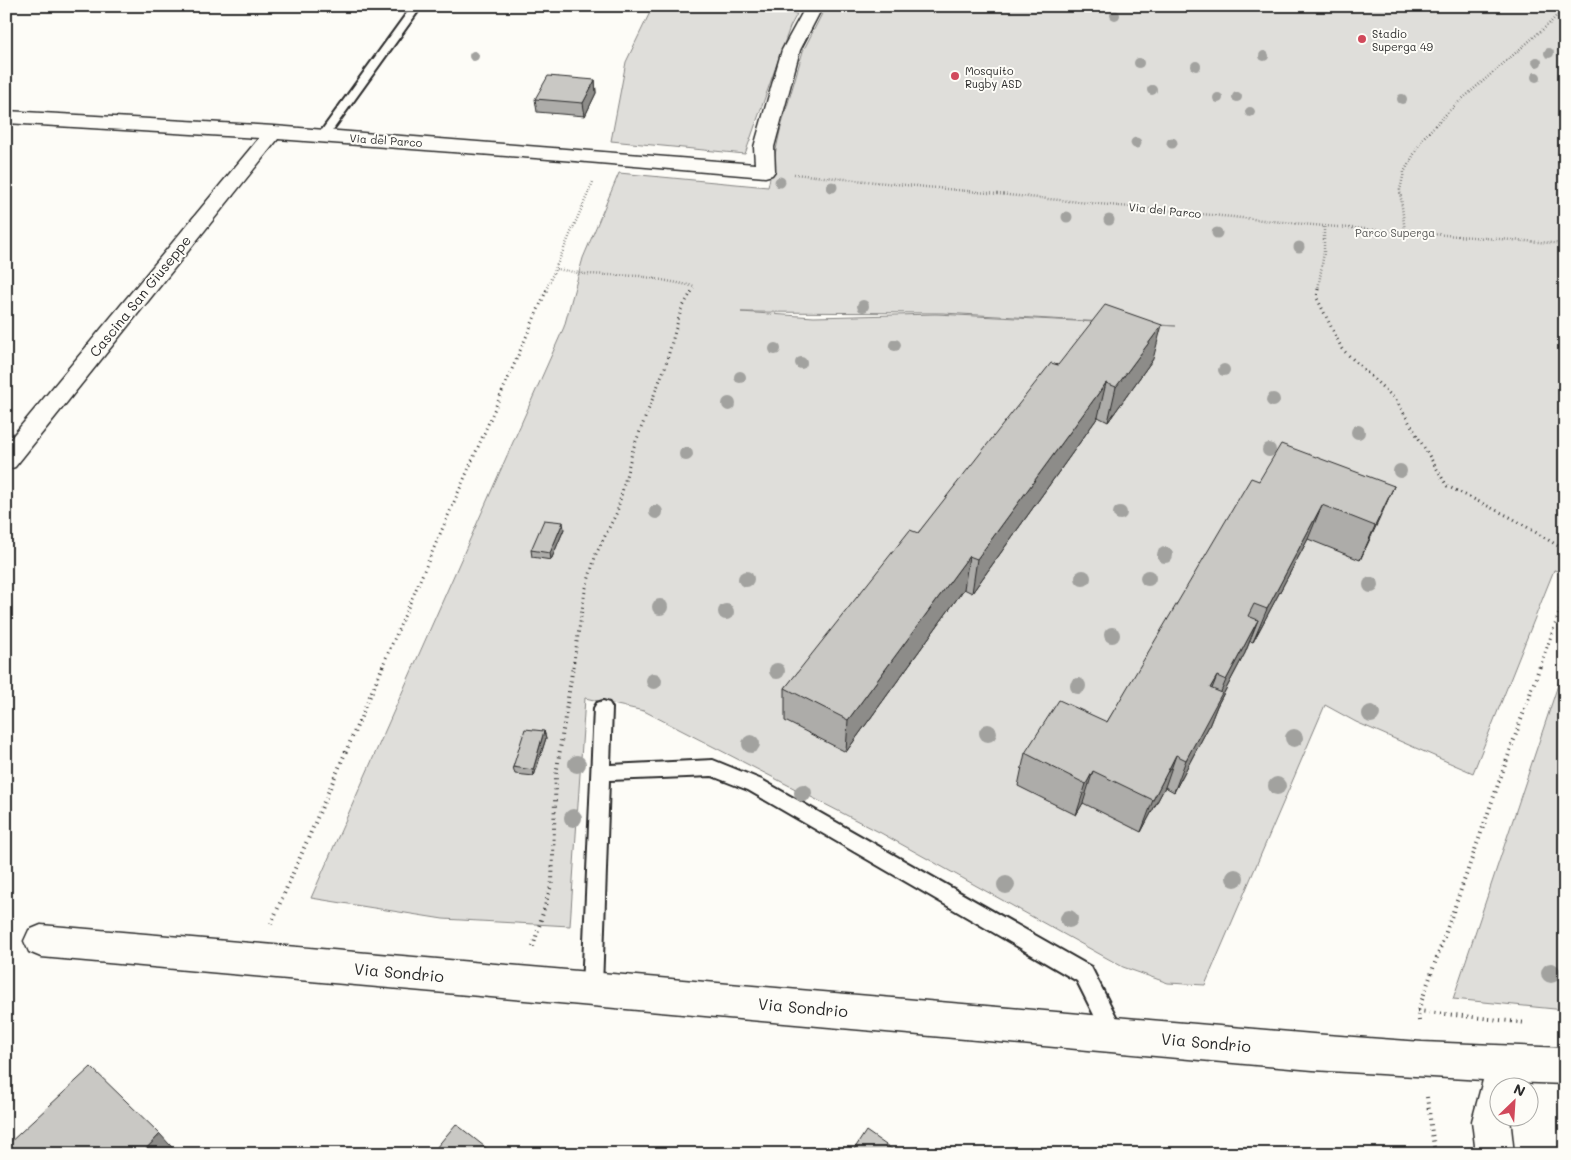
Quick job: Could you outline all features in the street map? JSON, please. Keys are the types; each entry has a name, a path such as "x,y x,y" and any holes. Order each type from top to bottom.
{"street":[{"path":"765,171 764,147 792,50 815,6"},
{"name":"Via del Parco","path":"6,117 274,132 605,156 765,171"},
{"name":"Cascina San Giuseppe","path":"6,461 274,132"},
{"name":"Via Sondrio","path":"41,941 1422,1060 1554,1065"},
{"path":"1507,1078 1520,1068 1554,1065"},
{"path":"1493,1128 1495,1154"}],"lane":[{"path":"323,136 417,6"},
{"path":"592,988 604,708"},
{"path":"601,773 712,768 755,785 1084,974 1114,1034"}],"path":[{"path":"1405,232 1400,190 1404,172 1423,138 1437,122 1500,66 1552,24 1557,13 1565,7"},
{"path":"256,960 605,156"},
{"name":"Via del Parco","path":"765,171 1324,226 1565,244"},
{"path":"1324,226 1324,252 1317,298 1342,349 1396,400 1447,486 1512,518 1560,547 1565,566"},
{"path":"523,983 552,882 556,775 585,591 596,554 617,512 633,449 665,367 681,310 694,286 640,276 585,274 556,269"},
{"path":"1535,1024 1418,1011 1564,602 1565,584"}],"green space":[{"path":"653,6 688,6 797,14 790,27 745,154 611,141 626,62"},
{"name":"Parco Superga","path":"826,6 1565,6 1565,573 1554,570 1473,773 1356,722 1325,705 1205,985 1168,983 1123,967 881,833 644,711 585,698 570,926 443,919 311,898 564,327 583,258 619,173 768,187 780,131 803,51","holes":["741,312 943,313 1176,326 936,314 814,317"]},
{"path":"1565,664 1565,1010 1453,999"}],"building":[{"path":"548,76 595,80 583,103 535,99"},
{"path":"1105,305 1162,325 1116,387 1106,383 977,559 969,556 848,720 785,688 910,530 918,533 1051,363 1058,365"},
{"path":"1281,444 1394,486 1375,526 1322,505 1267,609 1254,604 1248,616 1258,620 1226,680 1217,676 1210,688 1222,693 1186,760 1176,755 1153,800 1093,771 1086,784 1025,753 1059,700 1107,722 1251,478 1259,481"},
{"path":"544,520 563,522 550,553 531,550"},
{"path":"525,729 544,731 533,770 513,767"},
{"path":"91,1067 160,1134 141,1154 6,1154 6,1146"},
{"path":"456,1124 494,1154 431,1154"},
{"path":"866,1131 899,1154 851,1154"}],"place":[{"name":"Stadio Superga 49","path":"1362,39"},
{"name":"Mosquito Rugby ASD","path":"955,76"}]}
